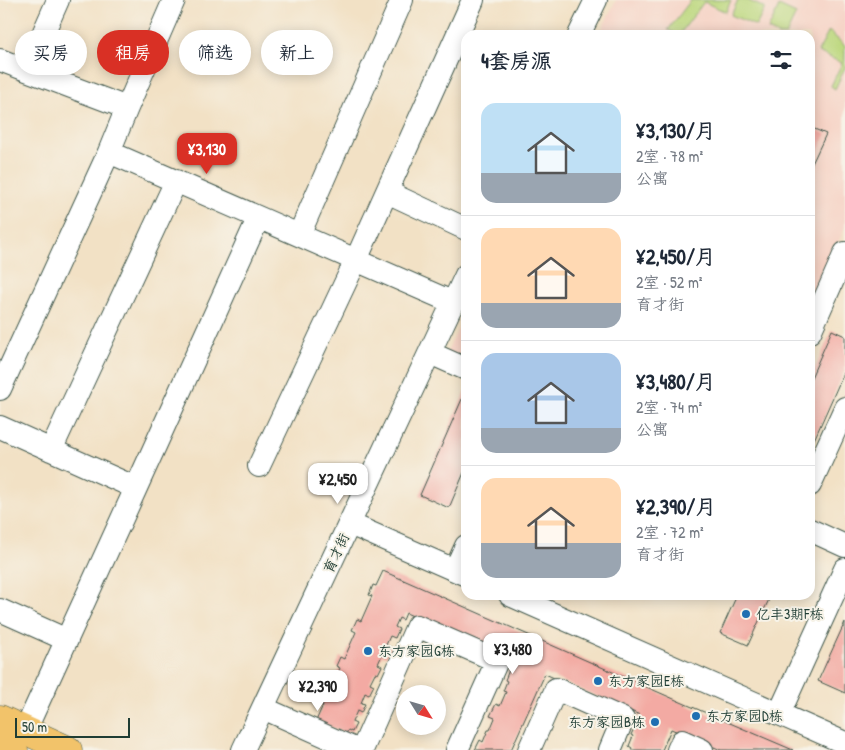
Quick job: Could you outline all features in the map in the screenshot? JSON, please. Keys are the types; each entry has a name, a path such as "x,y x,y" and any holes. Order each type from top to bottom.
{"highway":[{"path":"0,719 20,740"},
{"path":"0,744 20,740 68,750"}],"street":[{"path":"44,30 58,0"},
{"path":"0,389 109,152 174,0"},
{"path":"299,235 402,0"},
{"path":"581,30 596,0"},
{"path":"259,466 387,192 468,2"},
{"path":"0,60 15,66"},
{"path":"39,75 127,108"},
{"path":"109,152 258,219 454,302"},
{"path":"51,450 176,181"},
{"path":"387,192 461,227"},
{"path":"20,740 258,219"},
{"path":"815,321 845,253"},
{"name":"育才街","path":"243,750 461,287"},
{"path":"430,353 461,367"},
{"path":"815,474 845,408"},
{"path":"0,427 136,488"},
{"path":"350,524 460,573"},
{"path":"815,532 845,546"},
{"path":"779,714 845,569"},
{"path":"521,600 845,744"},
{"path":"0,610 67,640"},
{"path":"362,750 417,626 497,661 457,750"},
{"path":"529,750 556,689 623,720 610,750"},
{"path":"263,708 357,750"},
{"path":"678,750 682,741 702,750"}],"shaded area":[{"path":"616,0 845,0 845,227 815,296 815,30 601,30"},
{"path":"461,322 461,360 446,354"}],"green space":[{"path":"691,0 731,0 726,12 704,2 683,30 668,30"},
{"path":"738,0 747,0 765,8 756,26 731,15"},
{"path":"779,6 796,14 788,30 768,30"},
{"path":"829,31 845,46 845,68 835,89 831,86 842,63 818,52"}],"building":[{"path":"815,129 826,134 815,157"},
{"path":"832,330 845,336 845,370 815,438 815,369"},
{"path":"461,401 461,480 449,508 420,495"},
{"path":"383,571 793,750 721,750 671,729 662,750 631,750 632,748 629,746 633,736 631,735 640,715 545,674 511,750 475,750 480,740 483,742 488,730 490,730 495,718 490,716 496,704 500,706 506,692 503,691 507,681 505,680 513,660 406,613 403,620 399,618 395,627 399,629 395,638 390,636 386,645 391,647 387,656 382,655 378,664 382,666 378,674 375,673 370,683 374,685 369,695 365,693 361,703 365,704 361,713 357,711 352,722 356,724 352,732 348,730 346,734 316,721 323,705 319,703 323,693 328,695 340,668 336,666 340,657 344,659 356,632 352,630 357,619 361,621 372,596 369,595 373,585 376,586"},
{"name":"亿丰3期F栋","path":"735,600 769,600 748,645 720,633"},
{"path":"845,622 845,693 818,681"}],"place":[{"name":"亿丰3期F栋","path":"746,614"},
{"name":"东方家园G栋","path":"368,651"},
{"name":"东方家园E栋","path":"598,681"},
{"name":"东方家园D栋","path":"696,716"},
{"name":"东方家园B栋","path":"655,722"}]}
